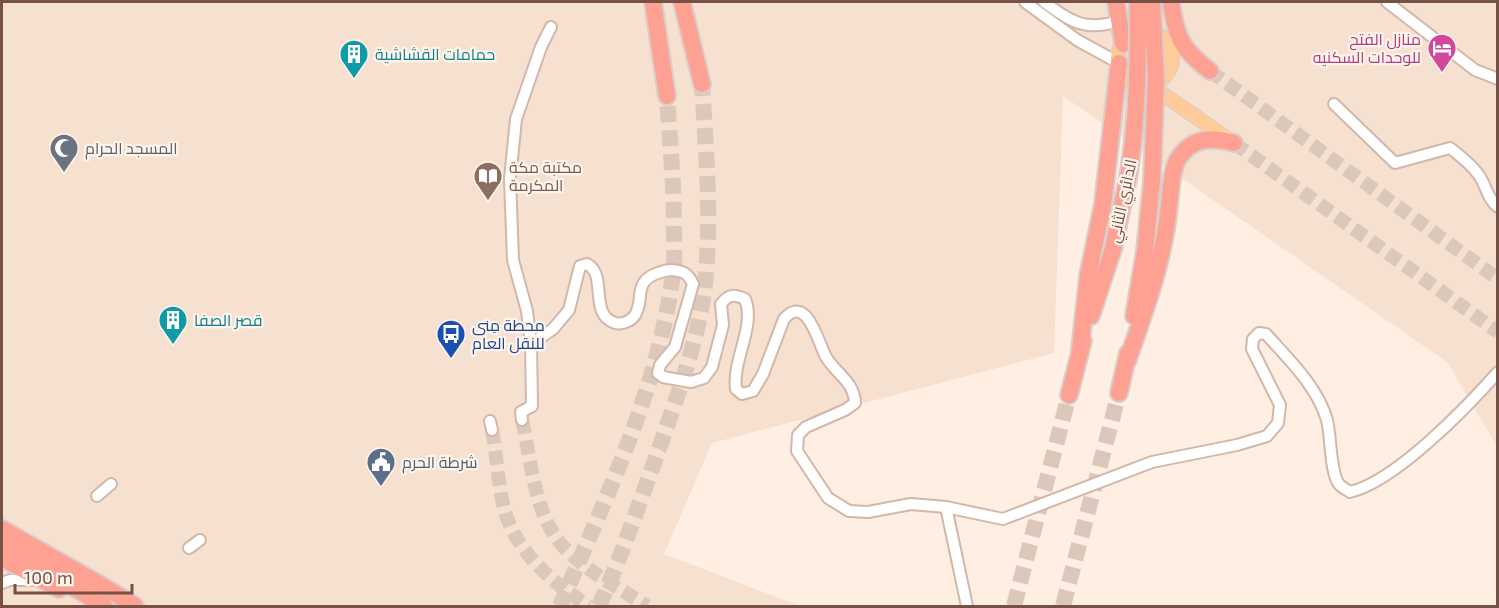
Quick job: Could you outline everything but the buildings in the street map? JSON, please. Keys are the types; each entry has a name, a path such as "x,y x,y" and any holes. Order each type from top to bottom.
{"highway":[{"path":"653,2 667,96"},
{"path":"682,2 702,84"},
{"path":"1116,2 1123,44"},
{"name":"الدائري الثاني","path":"1069,395 1080,350 1113,249 1128,178 1136,115 1138,2"},
{"name":"الدائري الثاني","path":"1119,393 1127,362 1145,251 1152,181 1156,78 1152,2"},
{"path":"1171,2 1174,25 1184,48 1210,71"},
{"path":"1080,350 1088,276 1103,204 1119,63"},
{"path":"1127,362 1157,275 1167,226 1175,164 1180,155 1191,145 1209,138 1234,143"},
{"path":"2,518 56,551 101,585"},
{"path":"2,529 135,606"},
{"path":"2,543 104,606"},
{"path":"2,558 98,606"}],"main road":[{"path":"1210,71 1170,47 1159,35 1151,32 1135,34 1123,44 1119,56 1122,71 1134,82 1150,85 1234,143"},
{"path":"1150,85 1165,77 1169,71 1172,55 1170,47"}],"street":[{"path":"1025,2 1077,40 1119,63"},
{"path":"1044,2 1059,13 1086,26 1100,27 1118,21"},
{"path":"1386,2 1474,70 1497,79"},
{"path":"521,416 532,406 531,345 527,311 513,260 510,179 516,119 541,47 551,27"},
{"path":"1334,104 1395,163 1450,148 1468,162 1479,175 1492,203 1497,207"},
{"path":"531,345 564,318 569,310 580,266 586,264 595,272 602,311 610,320 618,324 628,321 636,314 640,290 652,275 667,270 682,271 689,276 693,284 675,347 660,365 658,373 663,377 691,382 705,378 712,367 723,325 721,303 727,296 735,294 745,299 750,310 735,377 736,389 742,394 753,391 763,374 784,319 788,314 796,312 804,315 814,326 825,357 854,391 855,403 845,410 806,427 798,435 797,451 828,498 849,511 868,512 911,504 946,507 1003,519 1152,462 1237,445 1267,436 1278,423 1280,405 1252,349 1254,339 1259,333 1266,334 1307,381 1320,402 1327,422 1335,475 1339,484 1350,492 1361,489 1410,458 1477,396 1497,372"},
{"path":"97,496 111,484"},
{"path":"946,507 967,606"},
{"path":"189,548 200,540"},
{"path":"2,583 10,580 43,580"}],"shaded area":[{"path":"2,2 1497,2 1497,446 1447,362 1063,96 1054,353 712,443 664,554 800,606 2,606"}],"tunnel":[{"path":"1210,71 1498,279"},
{"path":"599,606 673,409 698,326 705,283 708,208 702,84"},
{"path":"560,606 628,444 643,402 666,317 674,252 673,179 667,96"},
{"path":"1234,143 1498,332"},
{"path":"1063,606 1119,393"},
{"path":"1014,606 1069,395"},
{"path":"522,420 537,495 555,536 563,547 585,566 647,606"},
{"path":"492,430 499,482 505,512 511,527 528,554 550,578 589,606"}],"place":[{"name":"منازل الفتح للوحدات السكنيه","path":"1442,74"},
{"name":"حمامات القشاشية","path":"354,80"},
{"name":"المسجد الحرام","path":"64,174"},
{"name":"مكتبة مكة المكرمة","path":"488,202"},
{"name":"قصر الصفا","path":"173,346"},
{"name":"محطة مِنى للنقل العام","path":"451,360"},
{"name":"شرطة الحرم","path":"381,488"}]}
